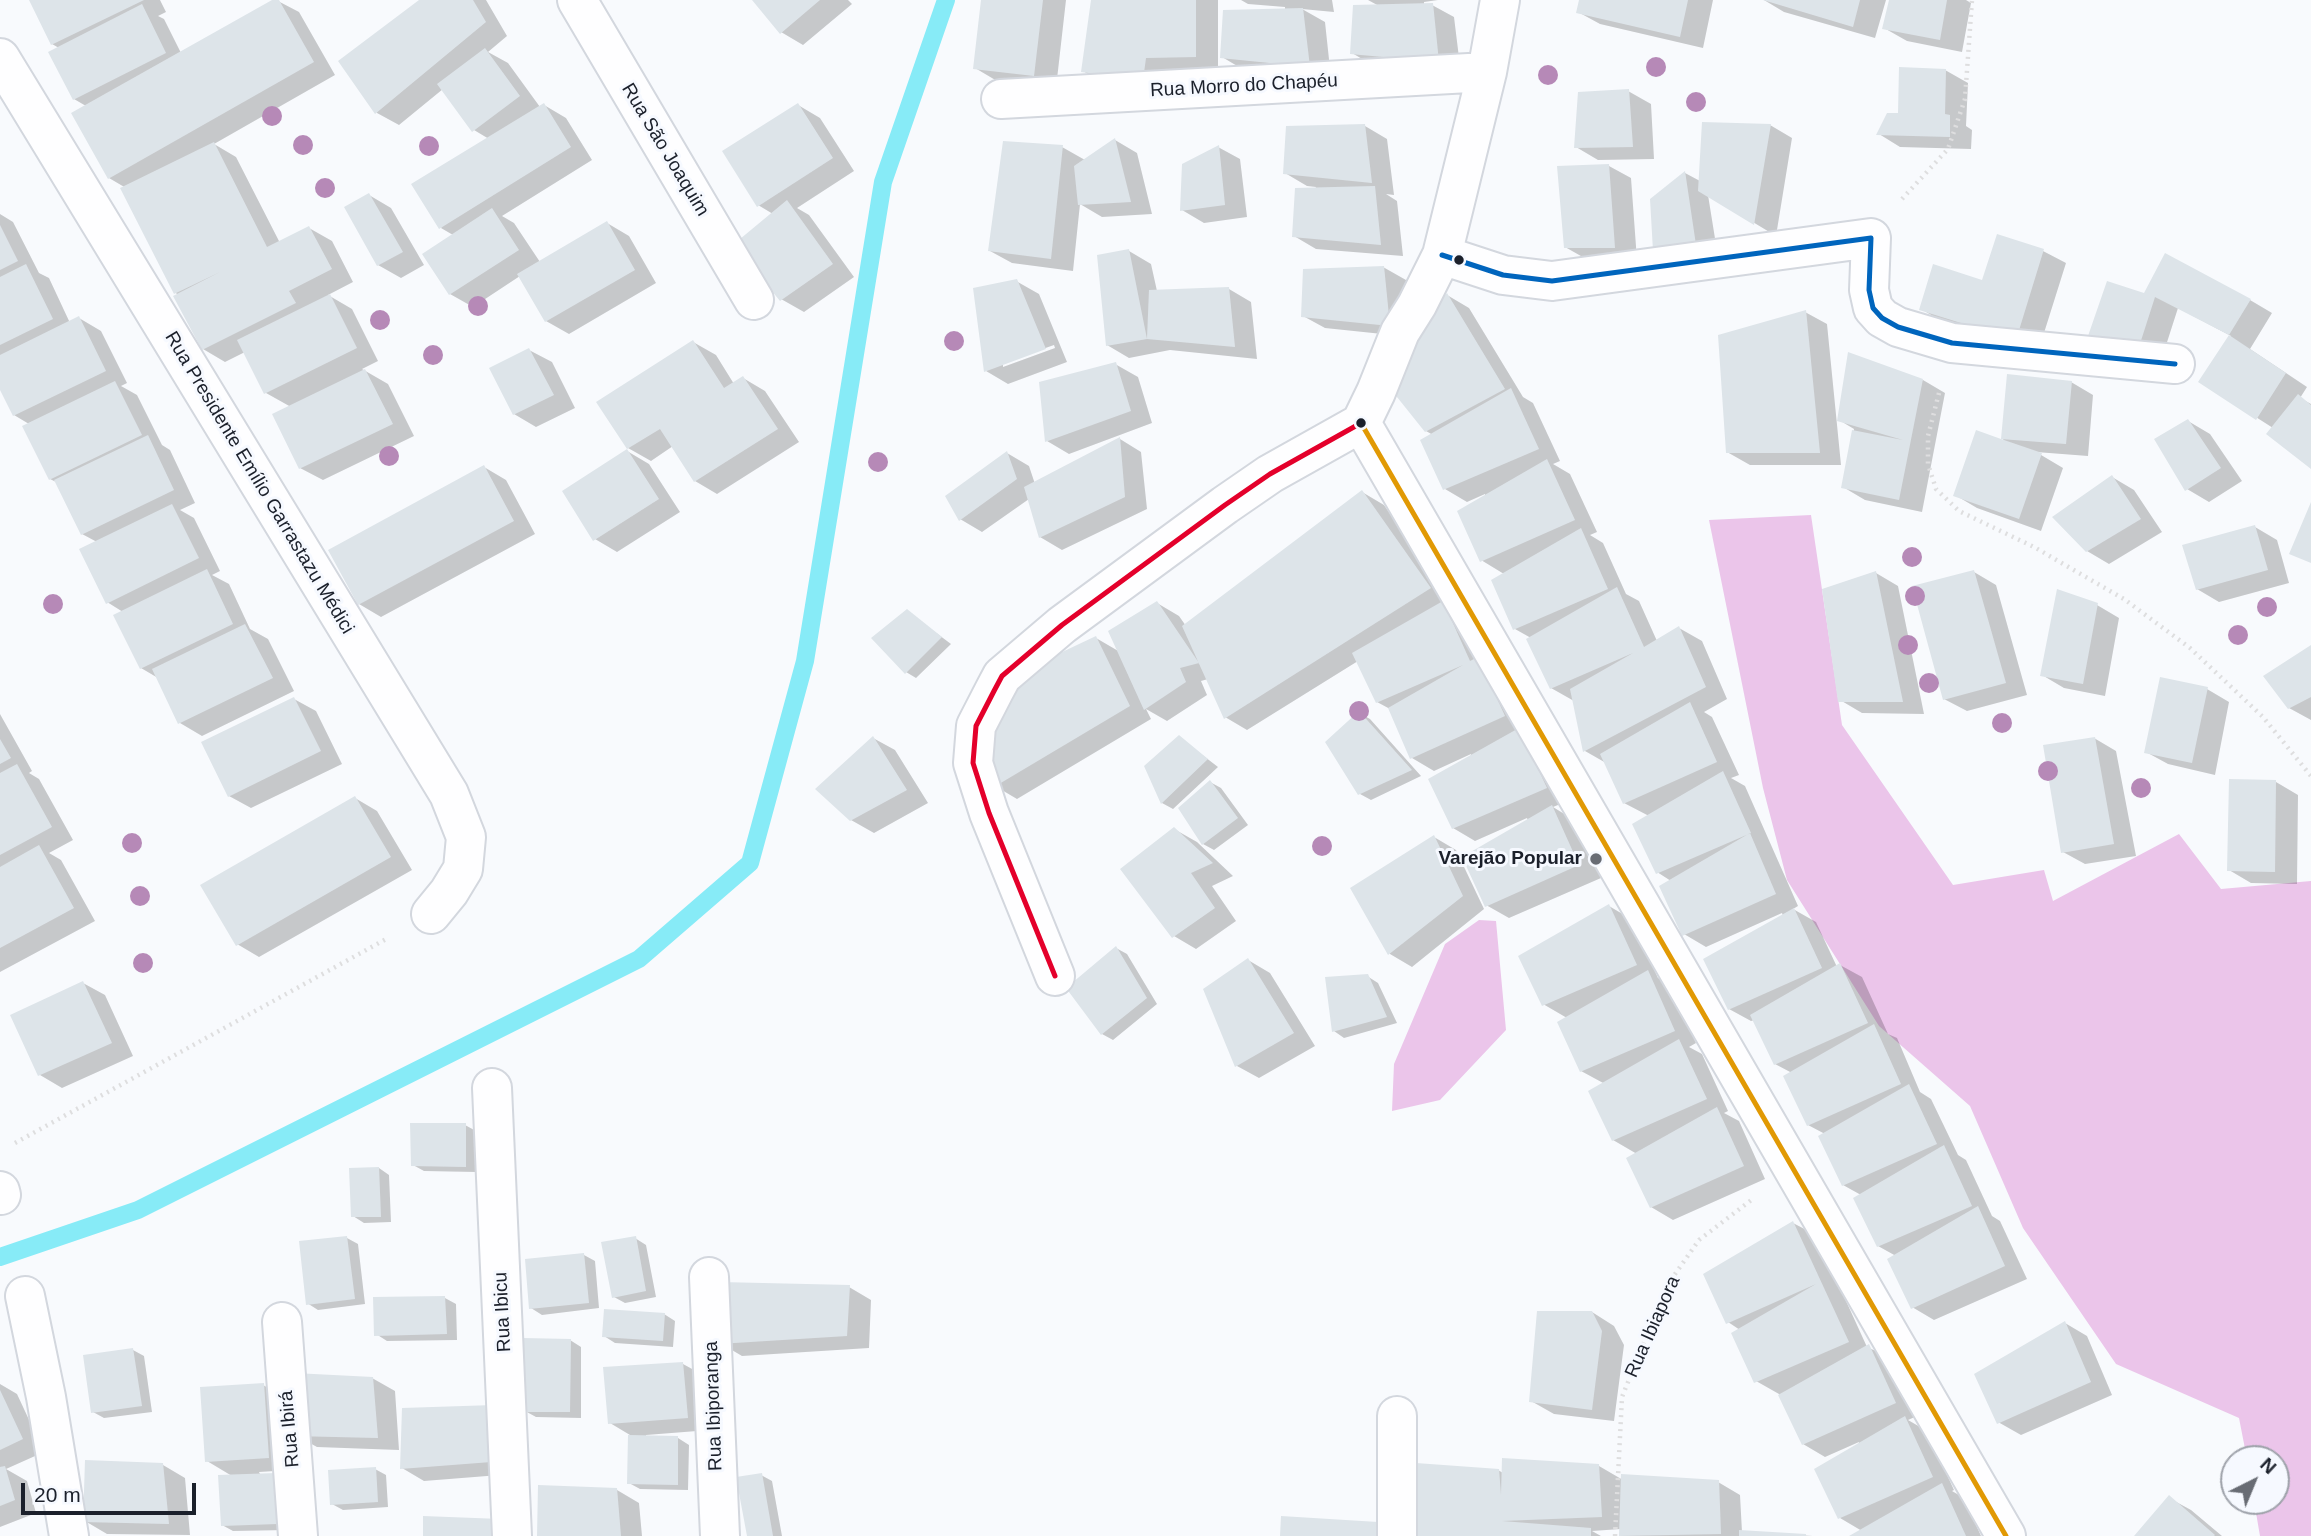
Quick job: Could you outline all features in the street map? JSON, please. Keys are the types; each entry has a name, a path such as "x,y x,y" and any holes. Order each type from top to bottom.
{"street":[{"name":"Rua São Joaquim","path":"577,0 754,300"},
{"path":"1055,976 989,813 973,763 976,726 1002,676 1062,625 1270,474 1361,423 1400,332 1417,305 1441,255 1487,72 1500,0"},
{"name":"Rua Presidente Emílio Garrastazu Médici","path":"0,58 449,793 466,837 463,869 431,914"},
{"name":"Rua Morro do Chapéu","path":"1001,99 1487,72"},
{"path":"1441,255 1503,275 1552,281 1871,238 1869,290 1873,308 1882,318 1898,327 1952,343 2175,365"},
{"path":"1361,423 1792,1169 1998,1533"},
{"name":"Rua Ibicu","path":"492,1088 512,1536"},
{"name":"Rua Ibiporanga","path":"709,1277 720,1536"},
{"path":"25,1296 46,1398 69,1536"},
{"name":"Rua Ibirá","path":"282,1322 298,1536"},
{"path":"1397,1416 1397,1536"}],"path":[{"path":"1871,238 1948,149 1965,99 1972,0"},
{"path":"1952,343 1928,436 1928,464 1936,489 1959,510 2034,547 2124,599 2179,640 2263,717 2311,776"},
{"path":"12,1145 431,914"},
{"name":"Rua Ibiapora","path":"1615,1536 1622,1397 1668,1284 1699,1240 1792,1169"}],"shaded area":[{"path":"1811,515 1842,725 1953,885 2044,870 2053,901 2179,834 2221,889 2311,881 2311,1536 2260,1536 2256,1515 2290,1515 2290,1445 2244,1445 2239,1418 2116,1364 2023,1228 1970,1106 1879,1026 1787,880 1763,788 1709,520"},
{"path":"1479,920 1496,921 1506,1030 1440,1100 1392,1111 1394,1064 1445,944"}],"building":[{"path":"29,0 144,0 51,45"},
{"path":"272,0 279,0 314,62 108,179 71,113"},
{"path":"419,0 473,0 486,22 375,114 338,61"},
{"path":"752,0 820,0 780,34"},
{"path":"981,0 1043,0 1034,76 973,69"},
{"path":"1091,0 1196,0 1196,57 1146,58 1143,80 1081,72"},
{"path":"1579,0 1688,0 1680,37 1576,13"},
{"path":"1763,0 1860,0 1853,27"},
{"path":"1889,0 1947,0 1940,40 1882,29"},
{"path":"1433,3 1439,62 1350,54 1353,5"},
{"path":"142,4 166,53 73,100 48,52"},
{"path":"1303,8 1310,67 1220,58 1223,10"},
{"path":"485,48 520,96 472,132 437,84"},
{"path":"1899,67 1946,69 1945,114 1950,115 1950,137 1876,135 1887,113 1898,113"},
{"path":"1629,89 1633,147 1574,148 1578,92"},
{"path":"544,103 571,147 439,229 411,184"},
{"path":"798,103 833,158 757,207 722,151"},
{"path":"1702,122 1771,124 1754,225 1698,191"},
{"path":"1365,124 1372,183 1283,174 1286,126"},
{"path":"1115,138 1131,202 1078,205 1074,166"},
{"path":"1003,141 1063,145 1051,259 988,251"},
{"path":"214,142 267,247 309,226 332,269 289,291 296,303 202,350 173,296 220,272 174,294 120,188"},
{"path":"1219,145 1225,205 1180,211 1182,164"},
{"path":"1609,164 1615,248 1564,248 1557,166"},
{"path":"1685,171 1696,245 1653,251 1650,199"},
{"path":"1375,186 1381,245 1292,237 1295,188"},
{"path":"369,193 403,252 377,266 344,207"},
{"path":"787,200 833,264 780,301 734,244"},
{"path":"492,208 519,250 449,295 422,254"},
{"path":"607,221 635,270 545,322 517,274"},
{"path":"0,225 18,261 0,270"},
{"path":"1997,234 2044,249 2016,340 1919,310 1933,264 1982,280"},
{"path":"1129,249 1147,339 1106,346 1097,255"},
{"path":"2165,253 2251,299 2229,335 2155,297 2137,353 2088,336 2107,281 2144,293"},
{"path":"26,264 53,319 0,345 0,277"},
{"path":"1384,266 1390,326 1301,317 1303,269"},
{"path":"1017,279 1046,349 984,372 973,288"},
{"path":"1229,287 1235,347 1147,339 1149,290"},
{"path":"1447,293 1505,389 1425,432 1389,387 1394,356"},
{"path":"330,294 357,348 264,394 237,340"},
{"path":"1806,310 1820,453 1726,453 1718,335"},
{"path":"79,316 106,371 13,416 0,390 0,355"},
{"path":"2229,335 2286,373 2256,420 2198,382"},
{"path":"693,340 724,388 743,376 778,429 694,482 660,429 627,449 596,402"},
{"path":"529,348 554,395 513,415 489,368"},
{"path":"1848,352 1923,379 1899,500 1841,488 1852,430 1903,440 1837,421"},
{"path":"1116,362 1131,411 1045,442 1039,382"},
{"path":"365,369 393,424 299,469 272,414"},
{"path":"2007,374 2072,381 2066,444 2001,439"},
{"path":"115,381 142,435 49,480 22,426"},
{"path":"1511,388 1539,449 1443,490 1420,440"},
{"path":"2298,394 2311,405 2311,469 2266,434"},
{"path":"2188,419 2221,468 2185,491 2154,439"},
{"path":"1976,430 2042,453 2019,519 1953,496"},
{"path":"148,435 174,490 81,535 54,480"},
{"path":"1120,437 1125,497 1039,538 1024,487"},
{"path":"627,449 659,499 593,541 562,491"},
{"path":"1007,451 1017,479 959,521 945,496"},
{"path":"1547,459 1575,520 1480,562 1457,511"},
{"path":"484,465 514,521 358,605 328,550"},
{"path":"2112,475 2141,519 2086,552 2052,517"},
{"path":"1362,490 1431,588 1224,719 1182,626"},
{"path":"2311,502 2311,563 2289,554"},
{"path":"172,504 199,558 106,604 79,549"},
{"path":"2255,525 2268,570 2196,590 2182,545"},
{"path":"1581,528 1608,589 1513,630 1491,580"},
{"path":"207,569 233,624 140,669 113,615"},
{"path":"1974,570 2006,683 1943,700 1912,586"},
{"path":"1876,571 1903,702 1838,702 1822,589"},
{"path":"1617,587 1644,647 1679,626 1706,687 1583,752 1570,689 1633,653 1550,689 1526,639"},
{"path":"2057,589 2098,603 2083,684 2040,676"},
{"path":"1157,601 1199,663 1180,668 1186,682 1144,710 1108,631"},
{"path":"1443,601 1470,661 1478,657 1505,716 1410,759 1388,708 1463,665 1376,703 1352,653"},
{"path":"907,609 942,637 905,674 871,638"},
{"path":"245,624 273,678 178,724 152,669"},
{"path":"1096,636 1130,706 994,787 987,761 1005,679"},
{"path":"2311,645 2311,697 2288,709 2263,676"},
{"path":"2160,677 2208,687 2192,763 2144,753"},
{"path":"294,697 321,751 228,797 201,742"},
{"path":"1690,702 1717,762 1623,804 1600,754"},
{"path":"1359,711 1412,770 1358,795 1325,742"},
{"path":"1519,728 1547,788 1452,829 1428,779"},
{"path":"1179,735 1208,759 1161,804 1144,766"},
{"path":"873,736 907,790 850,821 815,789"},
{"path":"2095,737 2114,844 2061,853 2043,745"},
{"path":"0,739 11,758 0,764"},
{"path":"17,764 52,827 0,855 0,773"},
{"path":"1723,771 1751,833 1656,874 1632,824"},
{"path":"2229,779 2276,780 2275,872 2227,871"},
{"path":"1210,780 1238,818 1202,845 1178,808"},
{"path":"355,796 391,857 236,946 200,885"},
{"path":"1552,805 1579,865 1485,907 1462,857"},
{"path":"1174,827 1213,863 1191,873 1215,908 1172,938 1120,869"},
{"path":"1750,833 1776,894 1682,936 1659,886"},
{"path":"1434,835 1463,896 1388,955 1350,888"},
{"path":"39,845 74,908 0,948 0,867"},
{"path":"1609,904 1637,965 1542,1006 1518,956"},
{"path":"1794,908 1822,968 1728,1010 1703,959"},
{"path":"1116,946 1147,998 1101,1035 1066,988"},
{"path":"1248,958 1294,1033 1235,1067 1203,989"},
{"path":"1840,963 1868,1023 1774,1065 1750,1015"},
{"path":"1648,970 1675,1031 1580,1072 1557,1022"},
{"path":"1368,974 1387,1017 1332,1032 1325,977"},
{"path":"83,981 112,1043 38,1076 10,1015"},
{"path":"1874,1024 1901,1084 1807,1126 1783,1076"},
{"path":"1679,1039 1707,1099 1612,1141 1588,1091"},
{"path":"1909,1084 1937,1144 1842,1186 1818,1136"},
{"path":"1717,1107 1744,1166 1650,1208 1626,1158"},
{"path":"410,1123 466,1123 466,1167 411,1166"},
{"path":"1944,1145 1972,1206 1877,1247 1853,1198"},
{"path":"379,1167 381,1217 351,1217 349,1168"},
{"path":"1978,1206 2005,1266 1911,1309 1887,1259"},
{"path":"1793,1221 1849,1342 1754,1383 1731,1333 1816,1284 1726,1324 1703,1274"},
{"path":"347,1236 355,1299 306,1305 299,1241"},
{"path":"636,1236 646,1291 612,1298 601,1242"},
{"path":"584,1253 589,1303 529,1309 525,1259"},
{"path":"720,1282 850,1285 847,1336 718,1344"},
{"path":"445,1296 447,1334 374,1336 373,1297"},
{"path":"604,1309 665,1313 663,1341 602,1337"},
{"path":"1537,1311 1592,1311 1602,1331 1592,1410 1529,1402"},
{"path":"2065,1321 2091,1382 1997,1424 1974,1374"},
{"path":"523,1338 571,1339 570,1412 523,1412"},
{"path":"1869,1344 1896,1403 1802,1445 1778,1395"},
{"path":"133,1348 142,1406 91,1413 83,1355"},
{"path":"683,1362 688,1418 608,1424 603,1367"},
{"path":"294,1373 373,1377 378,1438 293,1436"},
{"path":"264,1383 269,1458 205,1462 200,1387"},
{"path":"0,1390 23,1439 0,1450"},
{"path":"494,1405 504,1461 400,1469 402,1408"},
{"path":"1905,1416 1933,1477 1838,1519 1814,1469"},
{"path":"628,1435 678,1436 678,1485 627,1484"},
{"path":"1502,1458 1599,1464 1602,1517 1502,1521 1591,1528 1591,1536 1404,1536 1402,1462 1499,1469 1501,1495"},
{"path":"85,1460 163,1463 169,1524 83,1522"},
{"path":"5,1466 15,1500 0,1506 0,1467"},
{"path":"376,1467 378,1502 330,1505 328,1470"},
{"path":"276,1473 277,1524 221,1526 218,1475"},
{"path":"762,1473 773,1536 747,1536 736,1477"},
{"path":"1621,1474 1719,1480 1721,1534 1619,1536"},
{"path":"1942,1483 1966,1536 1849,1536"},
{"path":"538,1485 617,1488 621,1536 537,1536"},
{"path":"2169,1495 2215,1535 2134,1536"},
{"path":"423,1516 501,1519 503,1536 423,1536"},
{"path":"1281,1516 1378,1522 1379,1536 1280,1536"},
{"path":"1739,1530 1806,1534 1806,1536 1739,1536"}],"waterway":[{"path":"0,1257 138,1210 639,959 750,863 805,661 883,182 946,0"}],"transit line":[{"path":"1442,255 1503,275 1552,281 1871,238 1869,290 1873,308 1882,318 1898,327 1952,343 2175,364"},
{"path":"1361,423 2006,1536"},
{"path":"1055,976 989,813 973,763 976,726 1002,676 1062,625 1225,505 1270,474 1361,423"}],"place":[{"name":"Varejão Popular","path":"1596,859"}]}
